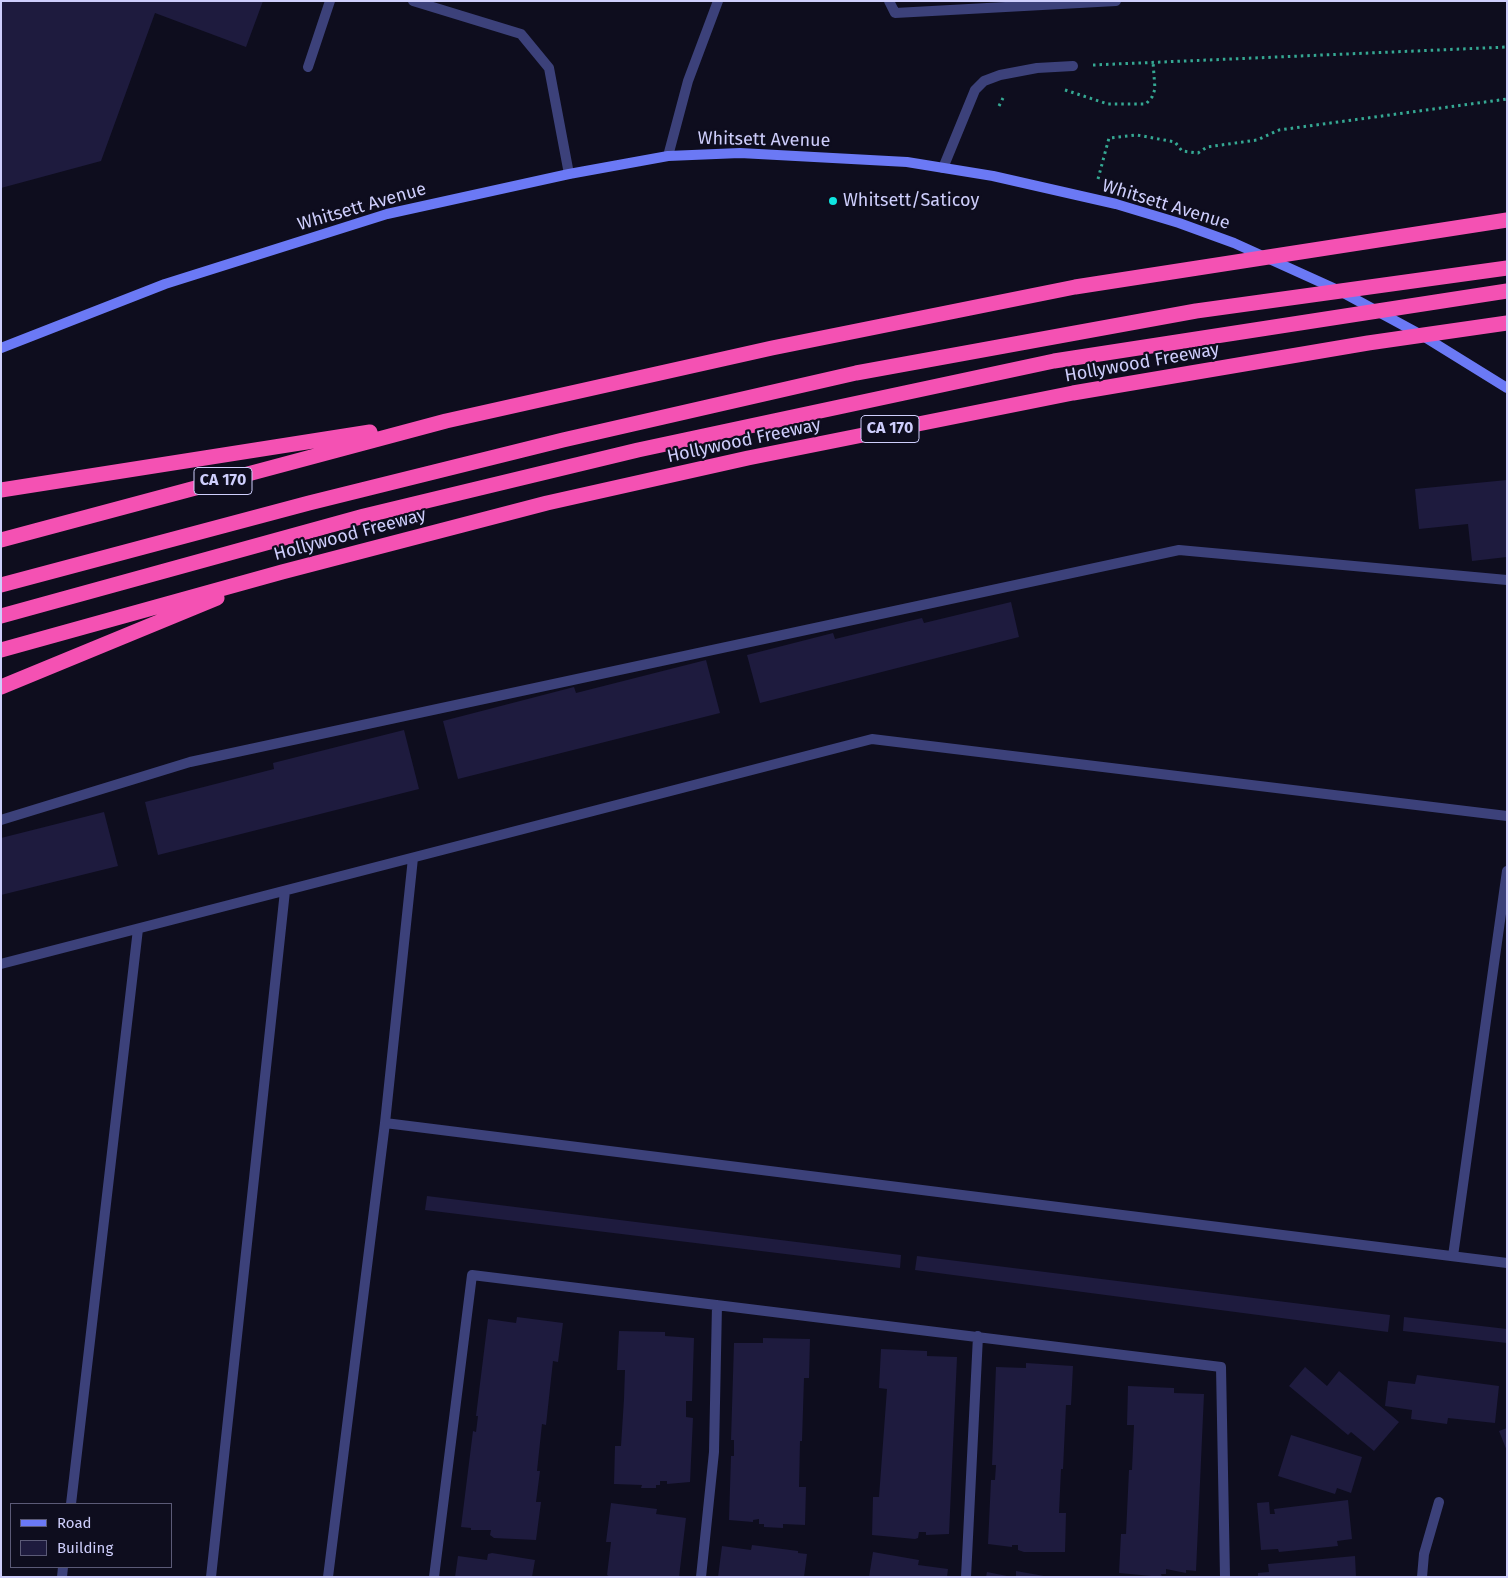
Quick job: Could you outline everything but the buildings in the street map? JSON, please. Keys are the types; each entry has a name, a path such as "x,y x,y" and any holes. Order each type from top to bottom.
{"highway":[{"name":"CA 170","path":"1,540 446,421 772,348 1075,287 1507,220"},
{"path":"1,586 328,498 563,440 856,372 1196,311 1507,268"},
{"path":"1,616 364,516 638,450 1054,362 1507,291"},
{"name":"Hollywood Freeway","path":"1,650 282,572 547,503 947,417 1368,343 1507,323"},
{"path":"1,490 446,421"},
{"path":"1,686 282,572"}],"main road":[{"name":"Whitsett Avenue","path":"1,348 166,284 388,214 569,174 668,156 740,153 907,162 993,176 1092,199 1179,223 1295,270 1424,336 1507,388"}],"street":[{"path":"308,66 330,1"},
{"path":"414,1 521,34 549,68 569,174"},
{"path":"668,156 688,81 718,1"},
{"path":"888,1 895,13 1116,1"},
{"path":"943,168 975,90 984,81 1000,75 1037,68 1072,66"},
{"path":"1,820 190,762 1180,550 1507,580"},
{"path":"1,964 872,739 1507,816"},
{"path":"328,1577 385,1123 413,858"},
{"path":"1453,1256 1507,872"},
{"path":"210,1577 285,891"},
{"path":"71,1503 138,929"},
{"path":"385,1123 1507,1262"},
{"path":"434,1577 472,1276 1221,1366 1225,1577"},
{"path":"701,1577 714,1452 717,1305"},
{"path":"966,1577 978,1336"},
{"path":"1422,1577 1424,1554 1439,1502"}],"path":[{"path":"1072,66 1507,47"},
{"path":"1056,87 1108,104 1146,104 1152,98 1154,89 1153,62"},
{"path":"999,106 1009,93"},
{"path":"1092,199 1109,138 1137,135 1175,142 1182,151 1198,153 1207,147 1256,140 1279,130 1507,99"}],"place":[{"name":"Whitsett/Saticoy","path":"833,201"}]}
